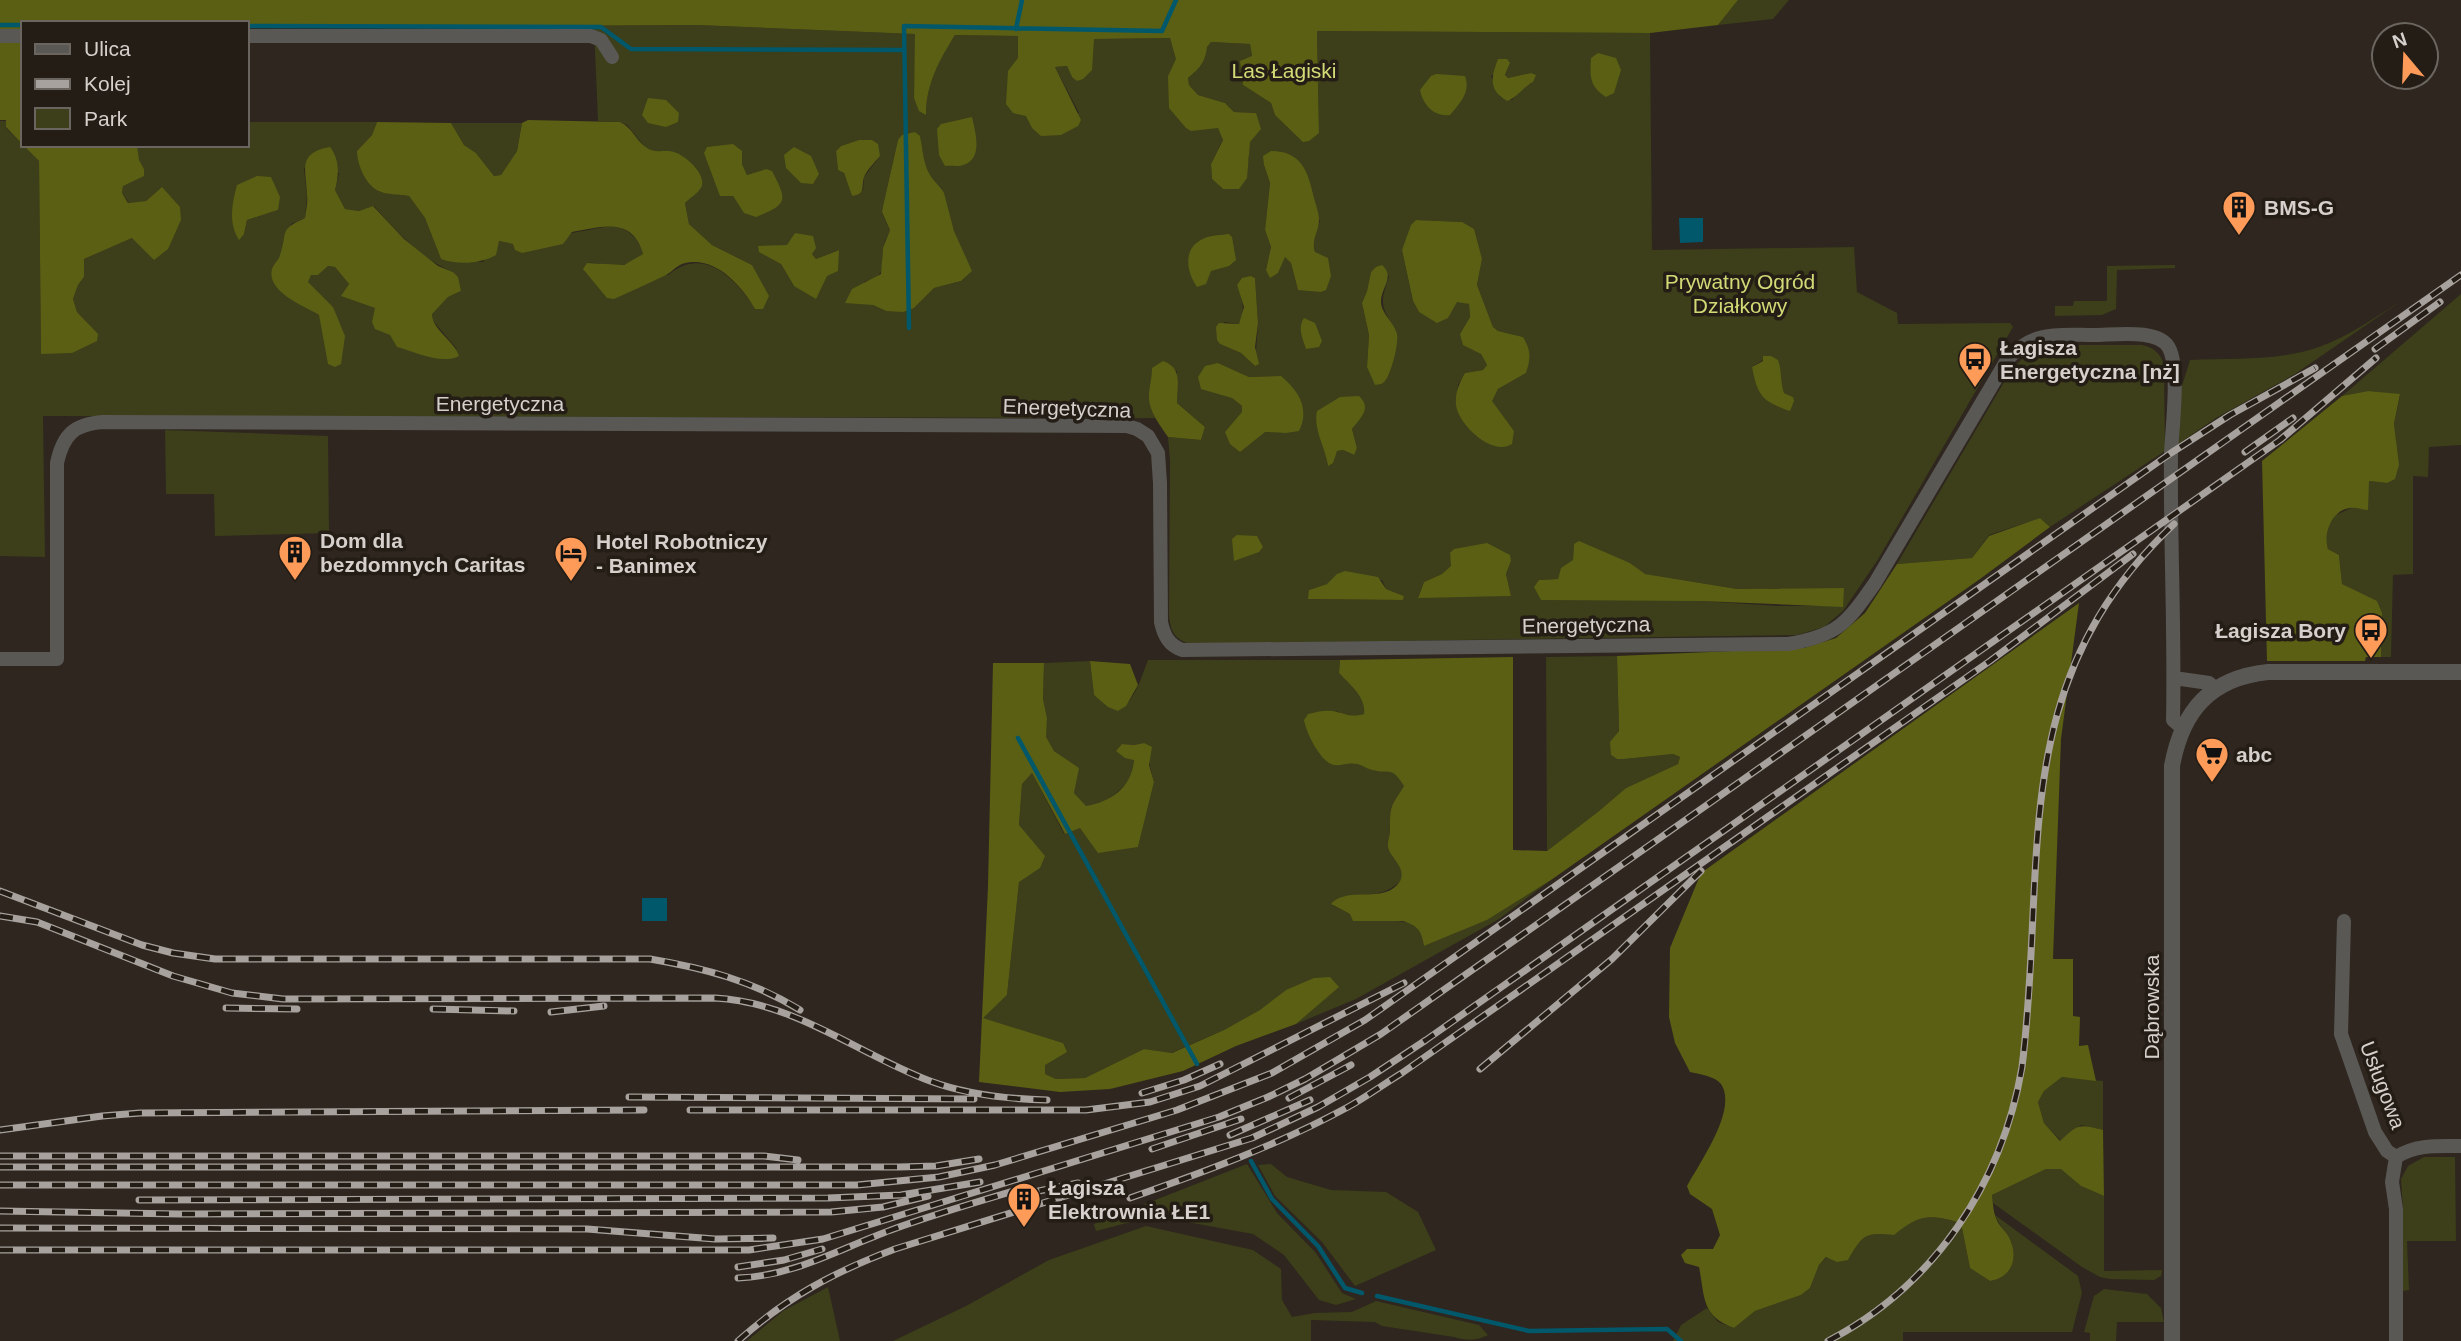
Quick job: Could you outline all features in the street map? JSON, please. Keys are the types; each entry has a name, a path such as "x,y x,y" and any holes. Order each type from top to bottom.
{"street":[{"path":"0,36 21,36"},
{"path":"248,36 591,36 601,40 612,57"},
{"name":"Dąbrowska","path":"2007,360 2030,340 2053,334 2144,334 2161,339 2169,347 2174,366 2171,453 2174,720 2182,728 2172,766 2172,1341"},
{"name":"Energetyczna","path":"0,659 57,659 57,463 60,447 68,435 89,423 103,422 1127,426 1147,436 1158,453 1161,622 1166,638 1182,650 1788,643 1822,636 1843,624 1854,613 1875,583 2007,360"},
{"path":"2182,728 2192,712 2216,689 2237,676 2267,672 2461,672"},
{"path":"2174,678 2209,683 2216,689"},
{"name":"Usługowa","path":"2344,921 2341,1034 2375,1132 2387,1151 2396,1157 2392,1182 2396,1209 2396,1341"},
{"path":"2396,1157 2407,1150 2422,1146 2461,1146"}],"green space":[{"name":"Las Łagiski","path":"0,0 1738,0 1718,25 1650,33 1317,31 1319,133 1303,142 1275,115 1271,103 1243,85 1240,61 1252,56 1250,44 1211,42 1201,65 1188,78 1189,85 1198,95 1225,103 1234,112 1256,113 1261,129 1250,142 1247,178 1239,189 1223,189 1212,179 1211,164 1223,140 1218,128 1191,131 1169,108 1168,76 1176,59 1170,38 1094,39 1092,70 1077,81 1067,66 1055,67 1081,120 1078,126 1061,135 1041,136 1032,128 1026,116 1013,113 1006,104 1008,71 1018,58 1018,36 955,35 934,73 928,93 926,115 919,111 914,98 915,34 697,25 248,28 248,21 21,21 21,30 0,30"},
{"path":"1738,0 1789,0 1773,19 1718,25"},
{"name":"Prywatny Ogród Działkowy","path":"697,25 916,34 914,98 926,114 934,73 955,35 1019,36 1022,95 1032,128 1079,113 1055,67 1067,66 1072,77 1093,39 1170,38 1177,59 1168,76 1218,127 1223,139 1211,164 1212,179 1223,189 1239,189 1249,159 1248,149 1256,113 1234,112 1225,103 1198,95 1189,85 1188,78 1201,65 1206,47 1211,42 1250,44 1252,56 1243,85 1271,103 1275,115 1319,133 1317,31 1650,33 1652,250 1854,247 1857,292 1897,313 1898,324 2010,323 2013,327 1877,561 1843,611 1824,627 1797,635 1189,644 1174,634 1169,616 1168,437 1201,440 1205,427 1177,403 1177,371 1152,368 1149,396 1155,418 43,416 45,557 0,556 0,121 6,121 6,128 21,143 21,147 25,147 39,161 41,354 89,325 77,312 73,299 84,277 84,259 132,238 162,187 146,201 129,203 122,193 123,185 144,169 138,160 137,147 248,147 248,122 377,122 372,135 357,151 380,192 409,196 425,218 441,259 483,262 499,241 513,244 615,225 633,236 643,254 622,265 587,263 668,275 694,263 706,264 718,269 738,286 755,309 752,265 712,245 689,224 685,203 701,189 674,152 651,151 627,125 598,121 594,26","holes":["1510,63 1505,76 1508,78 1531,73 1533,82 1525,86 1512,100 1500,97 1491,76","920,136 925,167 931,179 941,187 954,231 971,271 961,281 934,288 914,308 886,311 873,305 864,282 878,276 882,269 884,246 890,230 882,213 898,140","860,140 872,140 880,156 864,177 863,190 852,196 844,173 838,170 836,151 841,146","742,164 747,175 766,169 744,212 733,196","1264,165 1320,221 1313,239 1315,252 1298,290 1291,263 1285,256 1278,273 1266,270 1271,247 1265,230 1270,183","304,168 339,173 335,190 345,209 359,211 374,206 420,252 453,272 461,291 448,297 432,313 432,320 457,349 372,322 376,308 342,296 349,284 335,267 328,266 318,275 311,275 307,282 333,307 319,315 282,293 272,268 280,256 291,224 305,218 307,196","237,185 278,210 247,220 244,234","1416,220 1462,222 1482,259 1477,285 1493,327 1498,331 1523,337 1526,373 1498,389 1491,401 1514,431 1456,404 1458,385 1465,373 1483,370 1487,365 1481,354 1460,334 1470,317 1469,304 1457,301 1448,318 1419,312 1413,301 1402,250","787,245 812,254 816,259 838,250 794,286 781,264 775,246","1371,272 1389,276 1383,301 1385,312 1397,335 1367,367 1369,335 1362,303","1251,276 1255,278 1258,323 1255,366 1241,353 1220,344 1224,322 1239,324 1241,319 1243,309 1237,285","1763,356 1771,356 1784,393 1793,397 1761,395 1752,367 1763,360","1218,363 1249,377 1281,376 1286,433 1265,432 1242,412 1242,406 1232,398","1364,414 1352,429 1357,448 1353,455 1343,450 1336,451 1328,466 1325,447","1574,544 1630,563 1644,574 1737,589 1843,588 1843,606 1778,606 1700,601 1539,580 1558,579 1562,568 1573,561","1450,553 1511,561 1506,574 1511,596 1418,597 1424,582 1452,566","1382,580 1386,589 1404,596 1403,600 1309,599 1309,590 1327,584"]},
{"path":"0,43 21,43 21,143 6,127 6,120 0,120"},
{"path":"1598,53 1616,58 1621,70 1614,93 1606,97 1596,89 1591,76 1591,58"},
{"path":"1498,59 1507,59 1510,63 1505,75 1508,78 1531,73 1536,75 1533,82 1507,101 1494,88 1494,72"},
{"path":"1431,76 1465,76 1466,92 1450,115 1434,112 1421,95 1420,90"},
{"path":"648,98 666,100 679,113 678,122 666,127 648,123 642,115"},
{"path":"972,117 976,144 974,157 963,165 945,166 939,155 937,129 941,124"},
{"path":"528,120 620,122 650,150 674,152 689,161 701,177 702,183 700,190 685,203 689,224 712,245 752,265 769,296 763,309 755,309 742,290 725,274 705,263 694,262 682,264 666,275 614,299 607,298 583,269 587,263 624,265 643,254 631,234 615,227 572,232 563,244 522,253 515,250 513,244 499,241 496,255 476,262 441,259 425,218 409,196 384,193 376,189 363,174 359,162 357,151 372,135 377,122 451,123 464,145 476,153 494,176 501,175 517,151 522,123"},
{"path":"451,123 522,123 517,151 501,175 494,176 476,153 464,145"},
{"path":"915,132 920,136 928,171 944,193 954,231 972,271 961,281 934,288 914,308 903,312 886,311 873,305 845,303 852,289 881,274 883,248 890,230 882,212 898,140 902,135"},
{"path":"859,140 872,140 878,144 880,156 865,174 861,192 852,196 844,173 838,170 836,151 841,146"},
{"path":"733,144 742,151 742,164 747,175 766,169 772,171 782,195 780,204 775,208 756,217 744,213 733,196 720,196 704,153 707,147"},
{"path":"25,147 137,147 144,176 123,186 122,193 128,203 146,201 162,187 180,207 181,220 168,249 154,260 132,238 84,259 84,277 73,299 77,312 98,334 97,341 72,353 41,354 39,161"},
{"path":"330,147 338,168 335,190 345,209 359,211 373,206 404,239 438,266 458,277 461,291 448,297 432,314 436,325 459,356 436,358 397,347 390,335 375,329 372,322 375,308 341,296 349,284 335,267 328,266 318,275 311,275 308,282 333,307 345,336 341,364 335,367 328,364 319,315 288,297 275,285 272,269 279,257 285,232 305,218 305,170 308,158 312,153"},
{"path":"794,147 811,156 819,174 813,184 801,183 786,168 784,155"},
{"path":"1271,151 1282,152 1297,159 1309,180 1319,217 1315,252 1328,258 1331,276 1326,290 1321,292 1298,290 1291,263 1285,257 1278,273 1270,278 1266,270 1271,247 1265,230 1270,183 1263,156"},
{"path":"257,176 271,177 280,197 278,210 247,220 244,234 239,240 232,220 237,185"},
{"path":"1416,220 1462,222 1474,229 1482,259 1477,285 1493,327 1498,331 1523,337 1528,346 1526,373 1498,389 1492,401 1514,431 1512,444 1504,447 1486,442 1469,429 1458,413 1457,392 1465,373 1483,370 1487,365 1481,354 1463,345 1460,334 1470,317 1469,304 1457,302 1448,318 1437,323 1419,312 1413,301 1402,250 1411,225"},
{"path":"795,233 813,236 816,248 812,254 816,259 839,250 838,271 827,276 816,299 794,286 781,264 759,252 758,246 787,245"},
{"path":"1229,234 1232,237 1236,260 1229,266 1211,271 1206,284 1197,287 1190,274 1188,260 1192,247 1205,238"},
{"path":"1382,265 1388,277 1381,305 1397,334 1397,339 1394,359 1387,377 1382,383 1375,385 1367,367 1369,335 1362,303 1371,272"},
{"path":"2175,265 2175,268 2117,270 2116,309 2102,315 2055,316 2055,306 2073,306 2074,301 2107,301 2107,266"},
{"path":"1242,278 1255,278 1258,323 1255,347 1259,364 1255,366 1241,353 1220,344 1216,327 1219,323 1239,324 1244,307 1237,285"},
{"path":"2461,294 2461,445 2429,447 2428,477 2413,476 2413,574 2393,575 2391,657 2381,657 2382,613 2342,584 2339,555 2328,549 2326,543 2328,525 2336,515 2351,508 2369,481 2387,483 2396,441 2394,425 2400,395 2368,391 2342,396"},
{"path":"2404,299 2295,374 2216,418 2178,444 2181,389 2190,360 2288,355 2319,347 2342,337"},
{"path":"1304,318 1315,323 1322,341 1319,347 1306,349 1301,330"},
{"path":"2051,345 2142,345 2156,352 2164,365 2165,451 2050,527 2040,518 1989,535 1972,558 1897,564 2010,372 2021,360"},
{"path":"1763,356 1778,360 1784,393 1793,397 1794,401 1790,411 1767,401 1759,391 1752,367 1763,361"},
{"path":"1163,361 1176,372 1177,403 1205,427 1201,440 1168,437 1152,412 1149,396 1152,368"},
{"path":"1218,363 1249,377 1281,376 1301,401 1303,415 1299,431 1265,432 1240,452 1230,444 1225,432 1242,412 1242,406 1232,398 1201,389 1198,377 1205,366"},
{"path":"2368,391 2400,394 2394,424 2399,465 2395,479 2387,483 2369,481 2368,510 2350,508 2338,513 2330,523 2327,543 2328,549 2339,555 2342,584 2377,601 2382,613 2381,657 2366,657 2365,661 2267,661 2262,461 2342,396"},
{"path":"1359,396 1365,409 1352,429 1357,448 1354,455 1343,450 1337,451 1333,463 1328,466 1318,431 1317,411 1340,397"},
{"path":"165,430 328,436 329,533 215,536 214,494 166,494"},
{"path":"2040,518 2050,527 1980,579 1551,880 1487,920 1424,946 1422,936 1413,925 1403,921 1353,921 1350,914 1331,904 1347,896 1386,892 1394,888 1402,876 1388,845 1392,807 1404,786 1396,775 1390,772 1354,764 1329,763 1314,746 1305,725 1304,720 1308,714 1318,712 1364,714 1360,697 1339,673 1340,660 1513,657 1513,850 1547,851 1626,788 1678,764 1680,757 1673,754 1624,759 1611,755 1610,742 1619,731 1617,656 1804,648 1836,638 1865,613 1897,564 1972,558 1989,536"},
{"path":"1237,535 1257,536 1263,547 1259,552 1234,561 1232,539"},
{"path":"1579,541 1630,563 1645,574 1737,589 1844,588 1843,607 1700,601 1541,600 1534,587 1539,580 1558,579 1561,568 1573,560 1574,544"},
{"path":"1487,543 1510,555 1511,561 1506,574 1511,596 1418,598 1424,582 1442,574 1451,566 1450,553 1454,549"},
{"path":"1345,571 1378,577 1386,589 1404,596 1403,600 1308,599 1309,590 1327,584 1337,574"},
{"path":"2079,603 2061,739 2053,959 2073,959 2073,1016 2080,1017 2079,1046 2088,1045 2096,1081 2062,1077 2044,1091 2038,1102 2044,1123 2060,1141 2079,1127 2103,1130 2104,1196 2081,1186 2061,1169 2046,1169 1992,1195 1996,1218 2009,1237 2013,1252 2009,1271 1998,1279 1990,1281 1970,1268 1961,1223 1941,1218 1925,1218 1911,1223 1894,1235 1876,1234 1865,1237 1848,1260 1837,1262 1826,1257 1819,1265 1810,1288 1801,1295 1755,1311 1734,1328 1723,1323 1715,1318 1706,1304 1699,1267 1685,1263 1681,1255 1687,1249 1713,1249 1720,1235 1712,1209 1690,1194 1687,1186 1721,1121 1725,1095 1721,1084 1715,1079 1690,1072 1675,1043 1669,1017 1670,948 1701,873"},
{"path":"1617,656 1619,731 1611,755 1624,759 1673,754 1680,757 1678,764 1626,788 1547,851 1546,657"},
{"path":"1148,660 1340,660 1339,673 1360,697 1364,714 1350,718 1336,711 1334,765 1355,763 1375,771 1389,770 1396,773 1404,786 1392,807 1388,844 1402,875 1397,884 1389,889 1348,897 1332,905 1350,914 1411,923 1419,930 1424,946 1487,920 1551,880 1499,919 1356,999 1296,1024 1338,987 1286,990 1261,1010 1171,1053 1144,1049 1085,1078 1056,1079 1045,1074 1045,1065 1063,1043 982,1018 1007,995 1019,881 1040,868 1019,825 1022,784 1032,773 1064,834 1080,828 1138,847 1154,782 1144,743 1122,744 1134,760 1133,774 1106,802 1086,807 1074,793 1078,768 1054,751 1045,737 1047,718 1043,699 1044,663 1090,661 1094,695 1118,711 1133,695"},
{"path":"1090,661 1130,664 1138,685 1126,706 1118,711 1108,707 1094,695"},
{"path":"993,663 1044,663 1046,737 1054,751 1079,768 1074,793 1086,806 1112,797 1125,785 1134,760 1125,758 1116,751 1122,744 1144,743 1152,747 1149,765 1154,782 1138,847 1098,853 1080,828 1065,834 1032,773 1022,784 1019,825 1045,856 1040,868 1019,882 1007,995 983,1018 1063,1043 1067,1052 1045,1065 1045,1074 1056,1079 1085,1078 1144,1049 1172,1053 1224,1030 1260,1010 1286,990 1314,978 1330,977 1339,987 1296,1024 1236,1046 1183,1071 1110,1089 1060,1092 979,1082 988,886"},
{"path":"2062,1077 2103,1081 2103,1130 2081,1125 2061,1141 2044,1123 2038,1102 2044,1091"},
{"path":"2424,1157 2455,1157 2456,1241 2407,1241 2409,1290 2403,1291 2401,1179 2408,1166"},
{"path":"1247,1164 1277,1213 1316,1253 1342,1293 1356,1299 1336,1305 1319,1300 1284,1255 1253,1234 1154,1216 1096,1231 1094,1224"},
{"path":"1271,1164 1287,1177 1331,1190 1386,1192 1418,1212 1436,1250 1355,1286 1322,1242 1275,1196 1258,1165"},
{"path":"2046,1169 2062,1169 2081,1186 2104,1196 2104,1271 2162,1270 2161,1276 2154,1280 2100,1277 1993,1203 1992,1195"},
{"path":"1995,1215 2078,1276 2082,1293 2072,1332 1903,1332 1903,1341 1673,1341 1681,1325 1707,1308 1718,1322 1734,1328 1755,1311 1801,1295 1810,1288 1819,1265 1827,1257 1848,1260 1865,1237 1894,1234 1918,1219 1933,1217 1961,1223 1970,1268 1990,1281 1998,1278 2009,1270 2013,1250 2008,1235"},
{"path":"1146,1226 1253,1250 1281,1269 1282,1300 1292,1317 1352,1312 1376,1301 1479,1325 1488,1335 1467,1340 1382,1326 1375,1322 1311,1320 1311,1341 893,1341 966,1306 1049,1260"},
{"path":"828,1287 840,1341 747,1341 783,1311"},
{"path":"2104,1289 2147,1294 2161,1308 2164,1322 2117,1322 2116,1341 2090,1341 2090,1333 2084,1332 2094,1296"}],"water":[{"path":"1679,218 1703,218 1703,242 1680,243"},
{"path":"642,898 667,898 667,921 642,921"}],"waterway":[{"path":"1016,29 1022,0"},
{"path":"909,328 904,26 1162,31 1176,0"},
{"path":"0,25 21,25"},
{"path":"248,26 601,27 631,49 903,50"},
{"path":"1018,738 1197,1064"},
{"path":"1251,1161 1272,1199 1318,1246 1345,1288 1362,1293"},
{"path":"1377,1296 1529,1331 1667,1329 1681,1341"}],"railway":[{"path":"0,1250 749,1250 823,1239 1219,1117 1305,1079 1381,1034 2461,275"},
{"path":"2375,349 2440,302"},
{"path":"738,1341 775,1311 812,1287 873,1258 1252,1138 1318,1107 1370,1077 2280,440 2376,358"},
{"path":"0,1185 857,1185 939,1177 995,1165 1177,1110 1272,1073 1365,1020 2171,453 2230,415 2315,368"},
{"path":"2245,452 2293,418"},
{"path":"1828,1341 1866,1318 1900,1291 1931,1261 1980,1191 1998,1151 2012,1110 2022,1067 2037,846 2044,778 2058,712 2082,647 2120,585 2174,524"},
{"path":"1130,1198 1268,1146 1322,1121 1368,1095 1990,661 2133,554"},
{"path":"1480,1069 1612,959 1701,871"},
{"path":"0,891 142,945 173,953 215,959 650,959 746,983 800,1010"},
{"path":"0,916 37,922 173,976 232,993 283,999 715,998 744,1002 799,1019 903,1070 944,1086 988,1095 1047,1100"},
{"path":"690,1110 1086,1110 1150,1102 1200,1086 1404,983"},
{"path":"551,1012 604,1006"},
{"path":"226,1008 297,1009"},
{"path":"433,1009 514,1011"},
{"path":"1142,1093 1184,1080 1220,1064"},
{"path":"1289,1098 1351,1065"},
{"path":"629,1097 974,1099"},
{"path":"1230,1135 1310,1100"},
{"path":"0,1130 140,1113 644,1110"},
{"path":"1152,1149 1241,1119"},
{"path":"0,1156 764,1156 798,1160"},
{"path":"0,1167 899,1167 936,1166 979,1159"},
{"path":"139,1200 828,1198 901,1195 980,1182"},
{"path":"1014,1196 1078,1183"},
{"path":"738,1278 797,1267 908,1224 1024,1188"},
{"path":"0,1211 180,1214 831,1212 883,1207 928,1196"},
{"path":"0,1228 587,1229 715,1239 773,1238"},
{"path":"738,1267 784,1260 822,1249"}],"place":[{"name":"BMS-G","path":"2239,237"},
{"name":"Łagisza Energetyczna [nż]","path":"1975,389"},
{"name":"Dom dla bezdomnych Caritas","path":"295,582"},
{"name":"Hotel Robotniczy - Banimex","path":"571,583"},
{"name":"Łagisza Bory","path":"2371,660"},
{"name":"abc","path":"2212,784"},
{"name":"Łagisza Elektrownia ŁE1","path":"1024,1229"}]}
